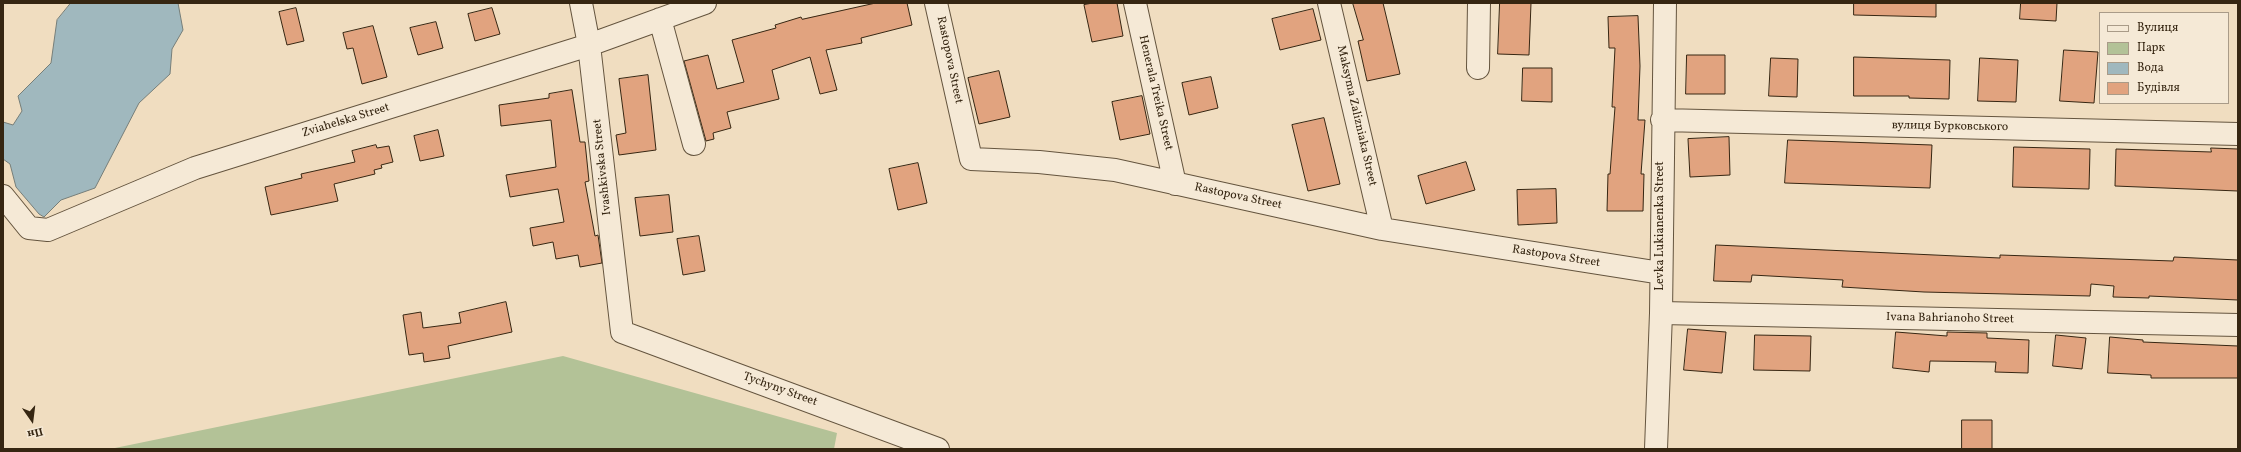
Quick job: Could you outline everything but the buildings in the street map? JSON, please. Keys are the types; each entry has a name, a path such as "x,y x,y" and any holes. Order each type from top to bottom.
{"street":[{"name":"Ivashkivska Street","path":"581,3 589,45 622,332"},
{"name":"Zviahelska Street","path":"3,196 29,228 48,230 195,168 589,45 705,3"},
{"name":"Rastopova Street","path":"936,3 971,159 1039,162 1115,170 1382,229 1661,273"},
{"name":"Henerala Treika Street","path":"1135,3 1175,184"},
{"name":"Maksyma Zalizniaka Street","path":"1329,3 1382,229"},
{"path":"1478,68 1479,3"},
{"name":"Levka Lukianenka Street","path":"1656,449 1661,313 1662,120 1665,3"},
{"path":"660,20 694,144"},
{"name":"вулиця Бурковського","path":"1662,120 2238,134"},
{"name":"Ivana Bahrianoho Street","path":"1661,313 2238,325"},
{"name":"Tychyny Street","path":"622,332 938,449"}],"green space":[{"path":"563,356 837,433 834,449 110,449"}],"water":[{"path":"71,3 178,3 183,30 172,49 170,74 139,103 95,188 61,200 44,217 39,214 16,187 10,164 3,159 3,122 13,125 22,111 18,96 51,63 57,20"}]}
